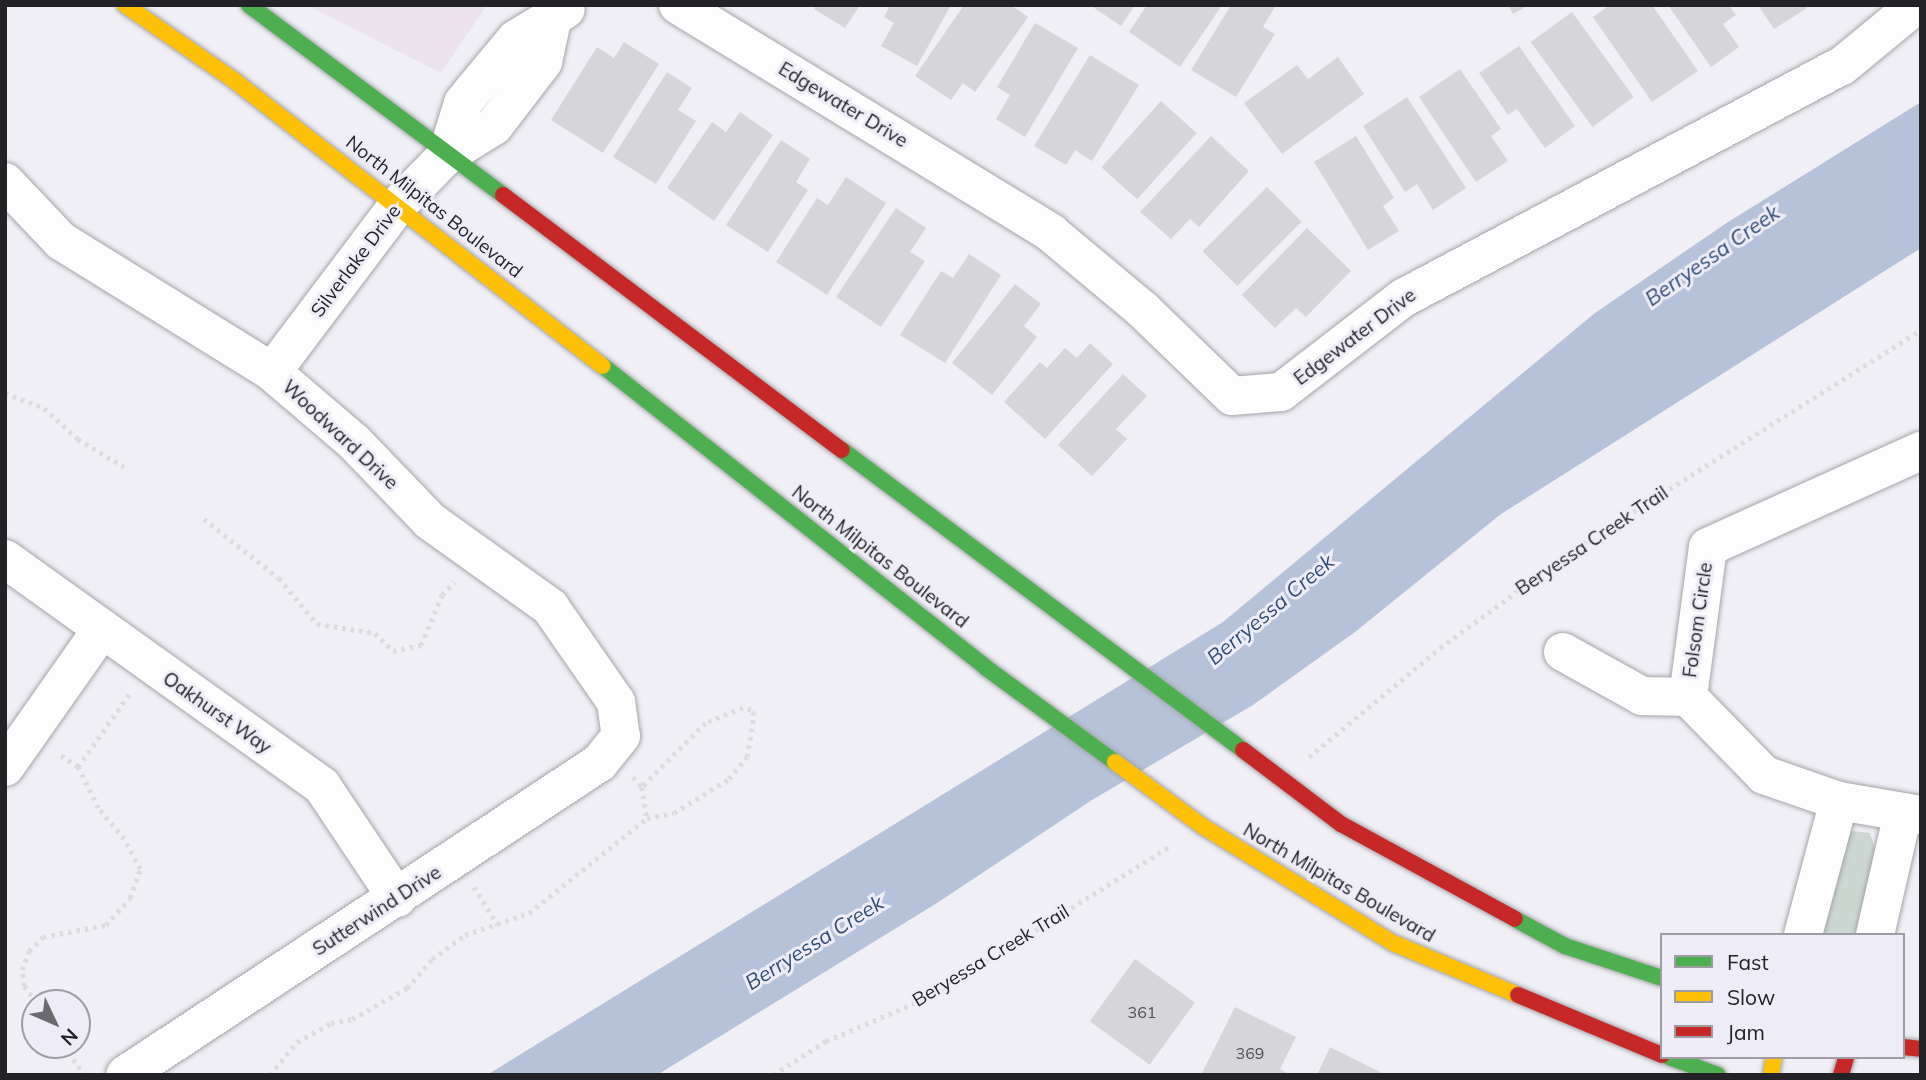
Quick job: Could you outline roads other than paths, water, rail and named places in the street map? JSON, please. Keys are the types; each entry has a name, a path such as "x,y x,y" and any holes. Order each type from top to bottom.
{"main road":[{"name":"North Milpitas Boulevard","path":"125,5 235,81 398,205 985,667 1202,826 1393,943 1660,1054"},
{"path":"249,5 1341,824 1565,946 1660,977"},
{"path":"1674,1059 1717,1075"}],"street":[{"name":"Edgewater Drive","path":"678,5 1051,233 1142,309 1232,396 1281,392 1402,298 1842,66 1916,5"},
{"name":"Silverlake Drive","path":"272,372 398,205 447,155 463,103 516,39 561,13"},
{"name":"Woodward Drive","path":"5,183 61,241 272,372 354,442 430,521 550,607 616,702 621,736"},
{"name":"Folsom Circle","path":"1912,814 1839,800 1763,775 1688,697 1708,547 1921,451"},
{"name":"Oakhurst Way","path":"5,559 100,632 321,786 397,898"},
{"path":"5,767 100,632"},
{"path":"1563,652 1642,696 1688,697"},
{"name":"Sutterwind Drive","path":"125,1075 598,763 621,736"},
{"path":"1804,933 1839,800"},
{"path":"1876,933 1912,814"}],"water":[{"name":"Berryessa Creek","path":"1921,102 1921,248 1501,514 1355,632 1253,705 1092,800 937,903 657,1075 487,1075 1223,622 1595,313 1728,222"}]}
